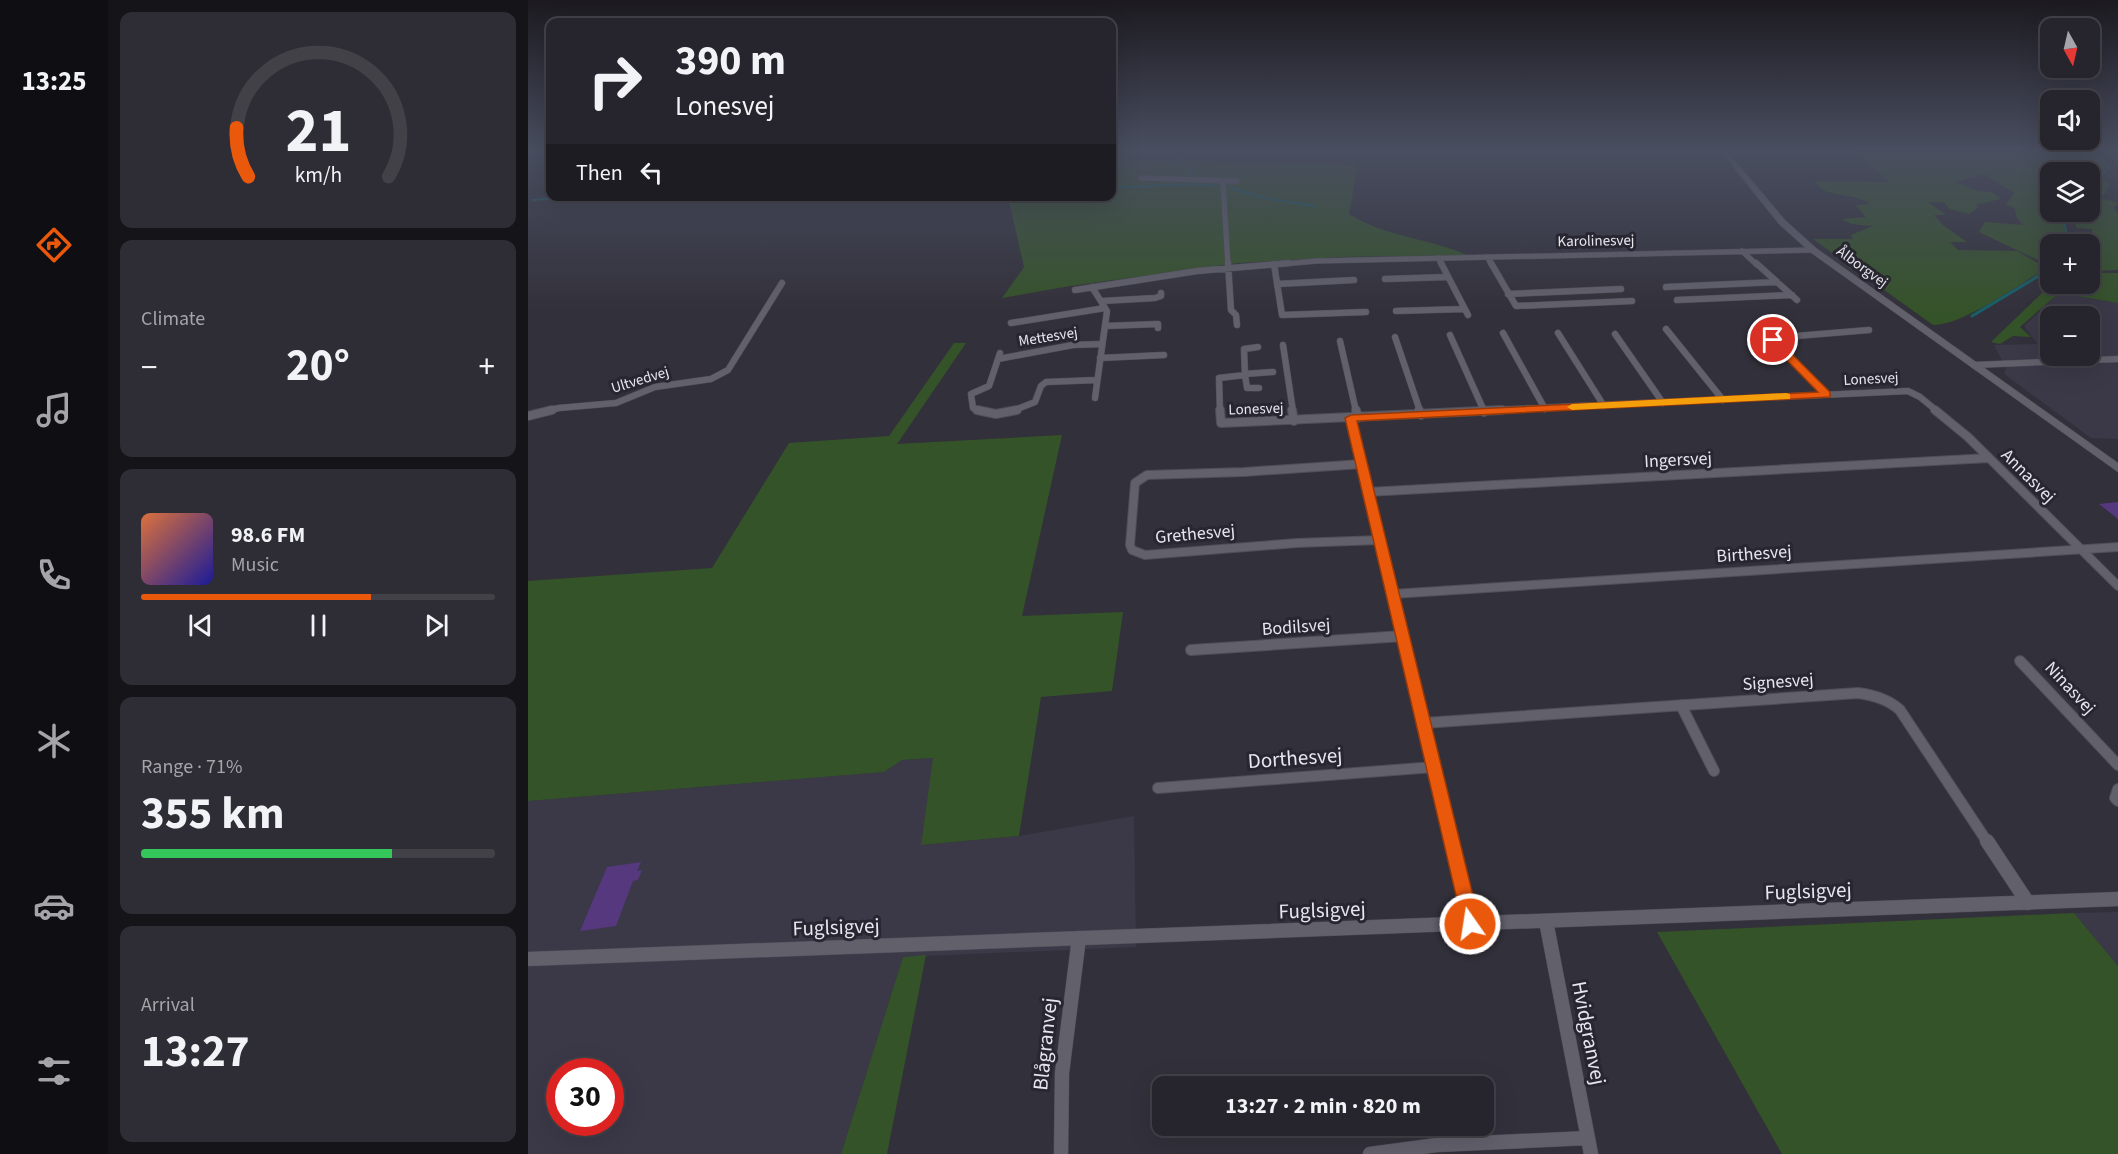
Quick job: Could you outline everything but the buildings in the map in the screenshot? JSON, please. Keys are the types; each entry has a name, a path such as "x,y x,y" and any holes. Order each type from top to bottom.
{"main road":[{"name":"Ålborgvej","path":"1767,204 1782,222 1814,250 2118,468"}],"street":[{"path":"1224,204 1231,310 1236,315 1237,325"},
{"name":"Karolinesvej","path":"1075,290 1227,268 1274,264 1814,250"},
{"path":"1677,300 1794,297 1742,251"},
{"path":"1487,257 1517,307 1632,301"},
{"path":"1396,311 1466,312 1438,258"},
{"path":"1274,264 1283,316 1366,312"},
{"path":"1385,279 1448,277"},
{"path":"1276,284 1354,280"},
{"path":"1666,287 1777,282"},
{"name":"Ultvedvej","path":"528,416 559,408 616,403 667,383 700,381 722,375 728,370 782,283"},
{"path":"1092,287 1103,305"},
{"path":"1508,294 1621,288"},
{"name":"Mettesvej","path":"1011,322 1103,305 1158,298 1161,293"},
{"name":"Mettesvej","path":"1095,398 1105,326 1103,305"},
{"path":"1105,326 1158,324 1158,328"},
{"path":"1666,329 1723,400"},
{"path":"1826,394 1773,338 1869,330"},
{"path":"1503,333 1545,409"},
{"path":"1558,333 1604,406"},
{"path":"1615,334 1663,403"},
{"path":"1450,335 1484,412"},
{"path":"1395,337 1420,415"},
{"path":"1340,341 1368,492 1470,924"},
{"name":"Mettesvej","path":"1097,380 1046,382 1041,386 1035,402 1013,412 983,414 973,408 971,394 989,386 999,356 1073,345 1102,344"},
{"name":"Lonesvej","path":"1283,345 1294,421"},
{"name":"Lonesvej","path":"1258,347 1244,349 1247,388 1259,388"},
{"path":"1100,358 1164,355"},
{"path":"1974,365 2118,359"},
{"name":"Lonesvej","path":"1273,372 1218,379 1221,423 1826,394 1912,392"},
{"name":"Annasvej","path":"1912,392 1943,416 1989,458 2118,586"},
{"name":"Ingersvej","path":"1368,492 1989,458"},
{"name":"Grethesvej","path":"1362,464 1147,475 1135,483 1130,545 1132,550 1145,555 1297,543 1380,540"},
{"name":"Birthesvej","path":"1393,594 2118,547"},
{"name":"Bodilsvej","path":"1191,650 1402,636"},
{"name":"Ninasvej","path":"2020,661 2118,765"},
{"name":"Signesvej","path":"1424,723 1858,693 1876,695 1889,700 1900,710 2028,903"},
{"path":"1681,705 1714,771"},
{"name":"Dorthesvej","path":"1158,788 1434,767"},
{"path":"2118,789 2115,798 2118,801"},
{"name":"Fuglsigvej","path":"528,959 2118,899"},
{"name":"Hvidgranvej","path":"1546,921 1590,1146"},
{"name":"Blågranvej","path":"1061,1154 1059,1120 1062,1058 1079,938"},
{"path":"1370,1154 1437,1145 1590,1146"}],"shaded area":[{"path":"2058,294 2118,303 2118,439 2091,438 2004,374 2006,368 1994,345 2037,344 2024,326 2040,311 2040,366 2100,366 2100,306 2045,306"},
{"path":"934,758 921,845 1019,836 1134,816 1136,947 903,957 841,1154 528,1154 528,801 883,772 902,760"},
{"path":"2118,912 2118,966 2074,913"}],"green space":[{"path":"1010,204 1351,204 1349,214 1363,222 1467,255 1339,257 1238,263 1070,286 1002,298 1024,267"},
{"path":"1931,204 1946,215 1934,215 1943,225 1967,242 1950,242 1958,250 2017,251 2040,264 2040,272 1975,312 1959,319 1933,325 1813,239 1853,239 1851,235 1873,226 1851,224 1842,219 1866,217 1855,205"},
{"path":"1945,204 1980,204 1975,205 1978,207 1970,214 1949,209"},
{"path":"2006,204 2040,204 2040,222 2063,222 2064,224 2064,234 2040,234 2040,261 1979,232 1985,222 2023,225 2017,218 2015,209"},
{"path":"2100,204 2117,204 2113,208 2118,213 2118,270 2100,271 2102,250 2100,250 2100,234 2091,234 2092,229 2077,228 2074,222 2100,222"},
{"path":"2100,273 2118,273 2118,303 2065,294 2100,294"},
{"path":"2041,294 2058,294 2044,306 2040,306 2040,310 2020,327 2031,337 2013,336 2000,344 1991,342"},
{"path":"954,343 966,343 897,444 1062,435 1022,616 1123,612 1112,691 1041,697 1019,836 921,845 933,758 902,760 884,772 528,801 528,581 712,568 789,443 889,436"},
{"path":"2074,913 2118,966 2118,1154 1782,1154 1657,932"},
{"path":"926,955 887,1154 841,1154 903,957"}],"waterway":[{"path":"1301,204 1314,206"},
{"path":"2064,222 2065,234"},
{"path":"1972,316 2040,275"}],"slow traffic":[{"path":"1572,407 1786,396"}],"route":[{"path":"1470,924 1351,418 1826,394 1773,340"}]}
